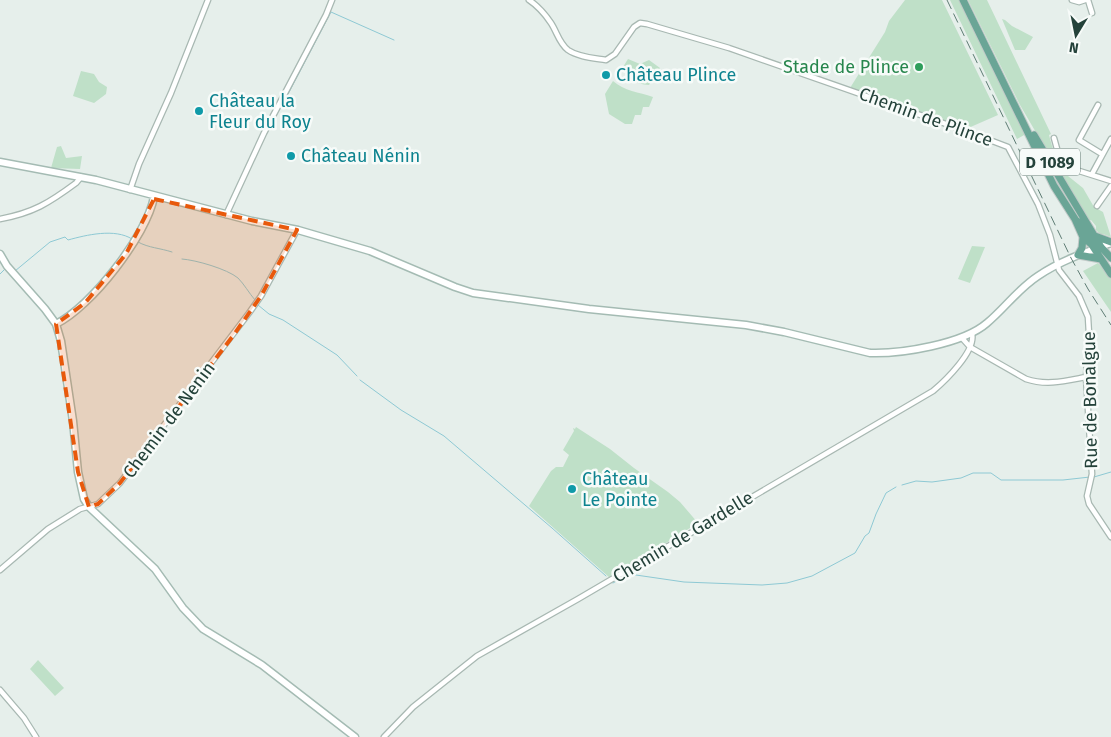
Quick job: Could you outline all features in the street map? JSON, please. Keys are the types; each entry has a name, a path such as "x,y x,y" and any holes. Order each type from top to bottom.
{"main road":[{"name":"D 1089","path":"963,0 1054,186 1075,219 1083,237 1111,258"},
{"name":"D 1089","path":"1006,87 1095,236 1101,259 1111,274"},
{"path":"0,162 81,177 226,215 297,230 370,251 473,293 589,309 746,325 859,351 880,354 934,346 972,334 987,323 1024,286 1039,275 1078,255 1111,242"},
{"path":"56,324 85,303 126,254 146,222 154,197"},
{"name":"D 1089","path":"1075,219 1082,225 1100,252 1111,264"},
{"path":"1095,236 1111,242"},
{"path":"1078,255 1082,248 1083,237"},
{"path":"0,254 7,266 56,324 61,341 73,421 78,472 84,499 155,569 183,608 203,629 262,665 355,737"},
{"path":"1078,255 1101,259"}],"street":[{"path":"130,190 139,164 171,93 208,0"},
{"path":"226,215 264,133 332,0"},
{"name":"Chemin de Plince","path":"530,0 538,6 552,24 561,43 568,50 578,54 606,60 615,54 634,27 640,24 647,24 729,48 1007,146 1038,204 1050,235 1057,265"},
{"path":"1072,0 1079,2 1087,0 1092,13"},
{"path":"1098,105 1079,140 1102,154"},
{"path":"1054,138 1059,156 1073,169 1111,182"},
{"path":"1092,174 1111,139"},
{"path":"0,219 37,210 76,184 81,177"},
{"path":"1097,206 1111,186"},
{"name":"Chemin de Nenin","path":"0,570 48,529 80,509 98,504 120,483 233,336 261,296 297,230"},
{"name":"Rue de Bonalgue","path":"1057,265 1060,272 1079,296 1088,316 1089,334 1086,377 1092,474 1087,496 1089,504 1111,537"},
{"name":"Chemin de Gardelle","path":"384,737 413,707 477,656 919,400 944,382 956,368 970,347 973,340 972,334"},
{"path":"962,338 970,347 1026,379 1035,382 1059,382 1086,377"},
{"path":"0,690 24,718 36,737"}],"highlighted area":[{"path":"154,199 297,230 261,296 233,336 120,483 98,504 89,507 78,472 56,324 85,303 126,254"}],"green space":[{"name":"Stade de Plince","path":"905,0 942,0 998,115 966,129 850,88 885,32 889,21"},
{"path":"950,0 961,0 1026,134 1017,139"},
{"path":"968,0 987,0 1051,134 1049,135 1056,155 1061,163 1070,170 1068,176 1083,188 1094,207 1103,212 1111,237 1101,235 1091,220 1087,220 1020,105"},
{"path":"1002,19 1033,37 1025,50 1015,50"},
{"path":"628,59 640,64 649,60 660,68 649,85 640,84 627,75 623,67"},
{"path":"81,71 94,74 99,82 107,87 106,94 94,103 73,96"},
{"path":"613,81 627,89 653,97 649,107 643,107 641,115 635,115 632,124 625,124 609,114 605,94"},
{"path":"61,146 66,158 82,156 80,169 51,168 57,147"},
{"path":"972,246 985,247 970,283 958,279"},
{"path":"1098,263 1111,278 1111,312 1083,271"},
{"path":"576,427 610,449 668,492 680,502 698,523 610,578 529,506 551,471 556,467 563,467 569,455 563,450 574,431 573,428 575,429"},
{"path":"38,660 64,688 55,696 30,669"}],"waterway":[{"path":"288,94 331,12 394,40"},
{"path":"15,271 50,242 65,237 68,240 109,233 132,239"},
{"path":"138,242 146,246 172,252"},
{"path":"182,259 227,271 240,280 255,300"},
{"path":"0,274 5,269"},
{"path":"258,305 269,314 283,320 337,355 357,376"},
{"path":"360,380 401,410 444,436 606,576"},
{"path":"1094,477 1111,472"},
{"path":"902,485 916,481 932,482 961,478 973,473 991,473 1001,480 1063,480 1090,477"},
{"path":"613,583 629,574 684,582 762,585 787,583 812,576 855,553 865,536 869,533 886,493 896,487"}],"railway":[{"path":"947,0 1071,258 1111,325"}],"place":[{"name":"Stade de Plince","path":"919,67"},
{"name":"Château Plince","path":"606,75"},
{"name":"Château la Fleur du Roy","path":"199,111"},
{"name":"Château Nénin","path":"291,156"},
{"name":"Château Le Pointe","path":"572,489"}]}
